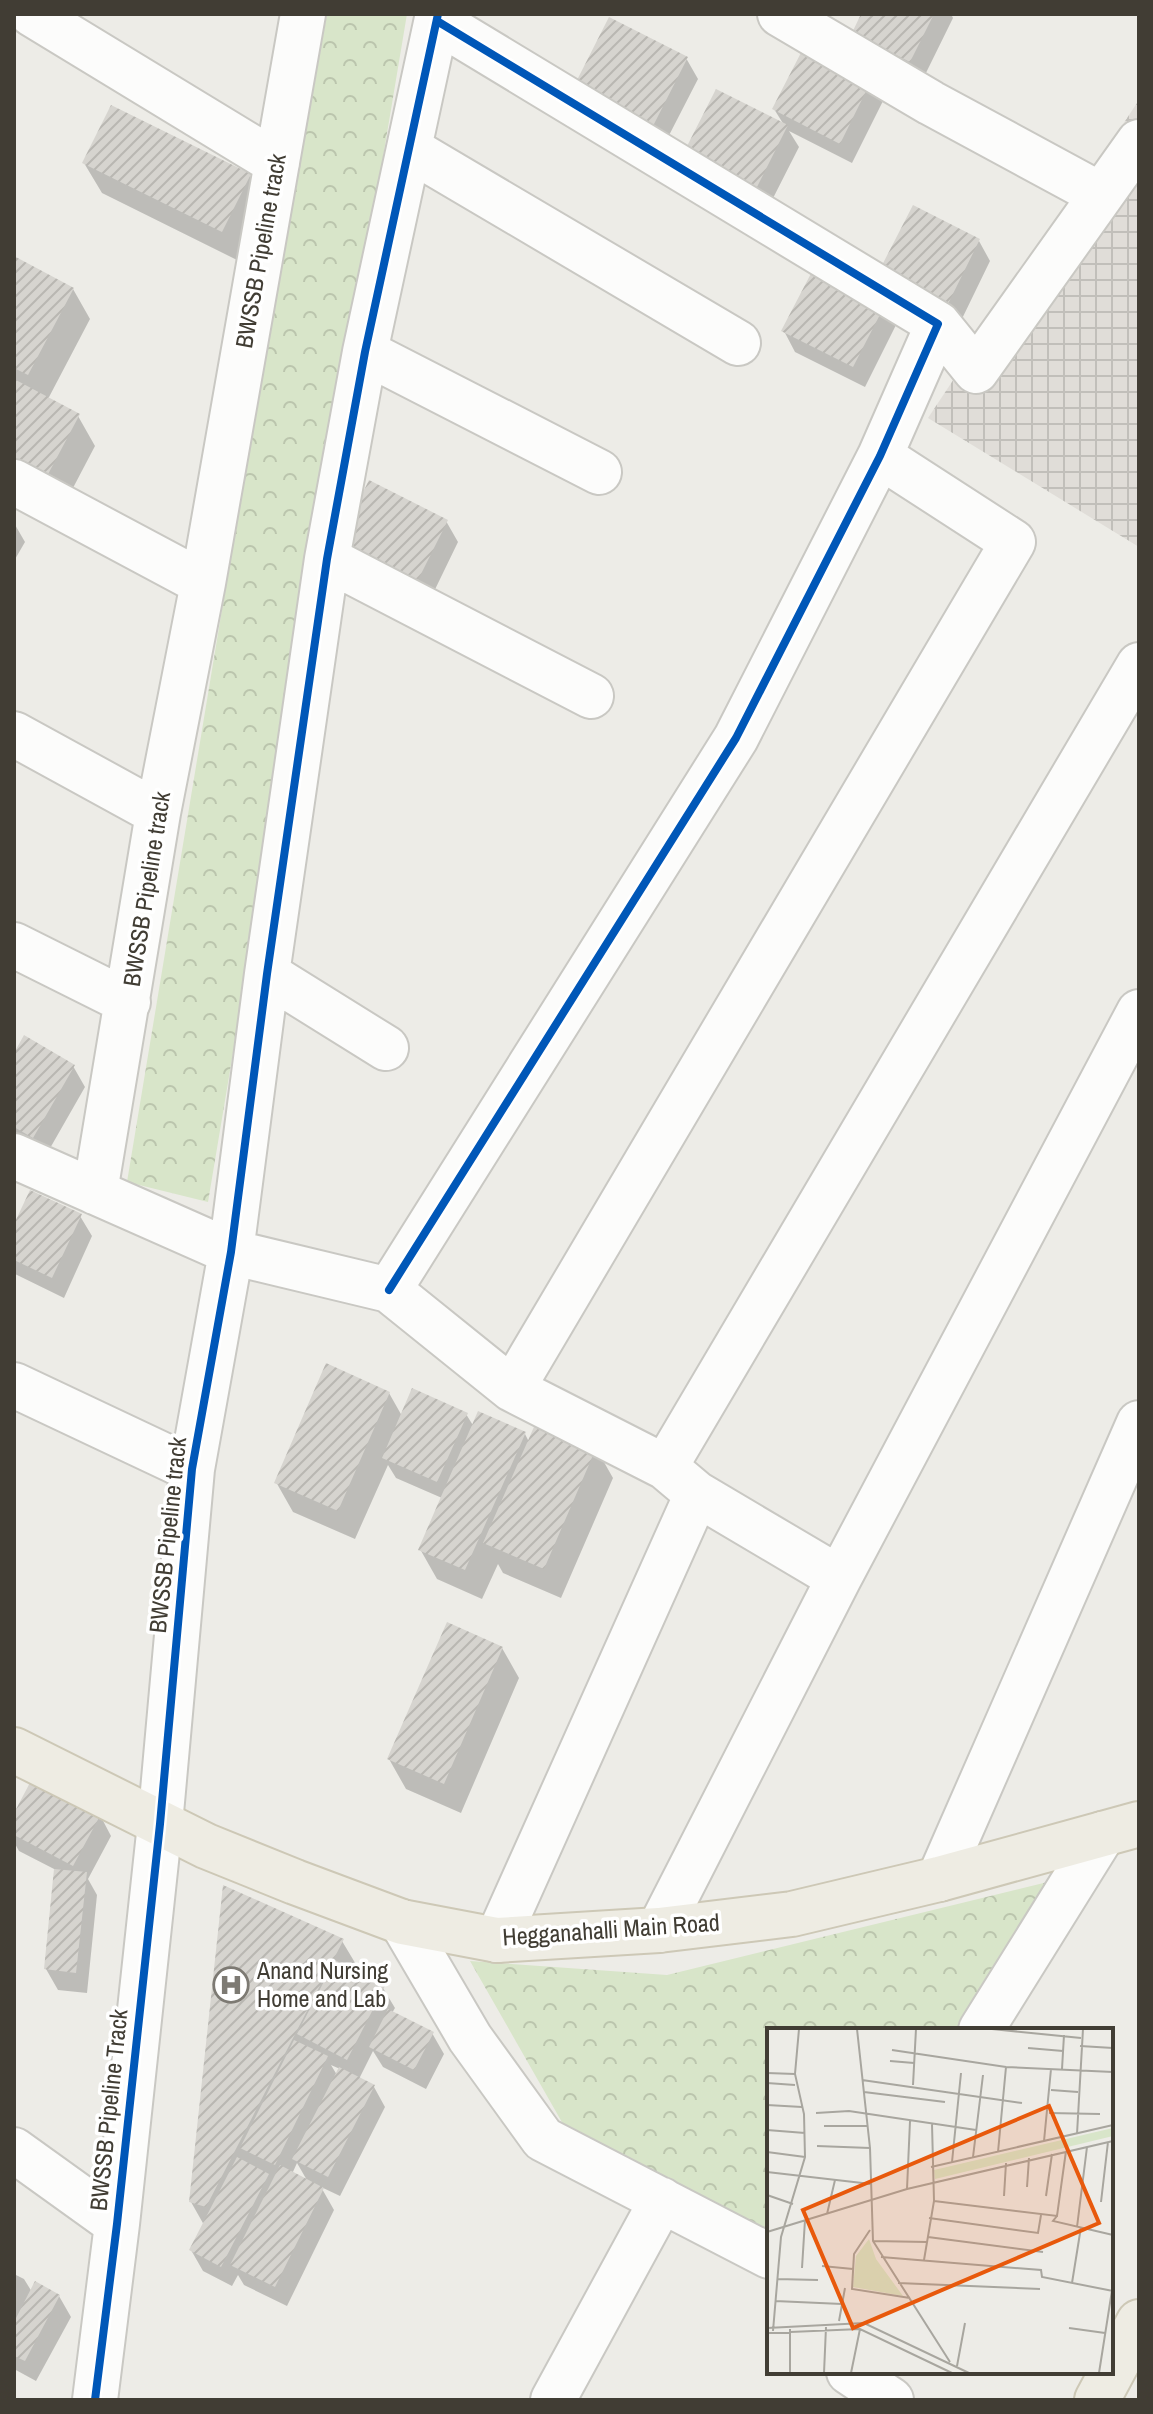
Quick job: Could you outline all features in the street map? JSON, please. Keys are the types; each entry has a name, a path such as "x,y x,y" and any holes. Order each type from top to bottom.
{"main road":[{"name":"Hegganahalli Main Road","path":"18,1760 231,1857 402,1922 497,1940 659,1930 792,1914 939,1879 1121,1829"},
{"path":"1113,2370 1139,2322"},
{"path":"1097,2400 1111,2374"}],"street":[{"name":"BWSSB Pipeline track","path":"95,1192 158,813 203,583 303,14"},
{"path":"438,18 938,324 976,371 1125,170 931,103 780,14"},
{"name":"BWSSB Pipeline track","path":"160,1824 192,1469 231,1252 267,974 327,559 365,352 438,18"},
{"path":"51,19 277,163"},
{"path":"411,150 738,343"},
{"path":"389,1290 736,738 880,456 938,324"},
{"path":"365,352 599,472"},
{"path":"512,1389 1013,542 880,456"},
{"path":"14,482 203,583"},
{"path":"327,559 591,696"},
{"path":"497,1940 681,1480 1139,665"},
{"path":"14,734 158,813"},
{"path":"14,945 128,1002"},
{"path":"267,974 386,1048"},
{"path":"659,1930 839,1578 1139,1012"},
{"path":"14,1156 231,1252 389,1290 512,1389 681,1480 839,1578"},
{"path":"14,1385 192,1469"},
{"path":"939,1879 1139,1423"},
{"name":"BWSSB Pipeline Track","path":"95,2400 160,1824"},
{"path":"982,2028 1121,1829"},
{"path":"402,1922 470,2038 543,2139 767,2255"},
{"path":"14,2150 117,2224"},
{"path":"553,2400 662,2200"},
{"path":"852,2374 891,2400"}],"shaded area":[{"path":"1139,100 1139,547 928,418"}],"green space":[{"path":"327,14 407,14 208,1202 127,1182 243,483"},
{"path":"1064,1878 968,2028 767,2028 767,2238 567,2131 470,1961 667,1975"}],"building":[{"path":"861,14 934,14 910,62 852,33"},
{"path":"609,17 688,57 652,128 573,88"},
{"path":"806,43 873,77 840,144 772,109"},
{"path":"716,89 788,125 754,193 682,156"},
{"path":"111,105 251,174 222,232 82,163"},
{"path":"913,205 980,239 946,308 878,273"},
{"path":"14,256 74,288 28,375 14,368"},
{"path":"817,262 888,299 853,367 781,331"},
{"path":"14,379 80,414 46,478 14,462"},
{"path":"369,480 448,520 414,588 335,549"},
{"path":"24,1035 75,1065 33,1138 14,1127 14,1053"},
{"path":"30,1190 82,1214 52,1278 14,1260 14,1224"},
{"path":"326,1363 390,1392 338,1511 274,1483"},
{"path":"412,1388 468,1413 437,1482 382,1458"},
{"path":"478,1411 526,1432 465,1570 418,1550"},
{"path":"537,1420 597,1446 544,1569 483,1543"},
{"path":"447,1622 503,1647 444,1784 387,1759"},
{"path":"33,1777 101,1814 73,1866 14,1835 14,1813"},
{"path":"54,1869 87,1872 76,1973 44,1969"},
{"path":"223,1885 344,1939 206,2207 189,2202"},
{"path":"335,1960 385,1986 347,2060 297,2034"},
{"path":"388,2009 434,2032 414,2070 369,2047"},
{"path":"294,2040 328,2056 275,2165 240,2148"},
{"path":"339,2067 375,2085 328,2177 292,2159"},
{"path":"237,2157 269,2174 221,2267 189,2250"},
{"path":"280,2165 324,2188 275,2287 230,2265"},
{"path":"35,2281 60,2295 25,2361 14,2356 14,2322"}],"cycle path":[{"path":"95,2400 160,1824 192,1469 231,1252 267,974 327,559 365,352 438,14"},
{"path":"389,1290 736,738 880,456 938,324 437,21"}],"place":[{"name":"Anand Nursing Home and Lab","path":"231,1985"}]}
